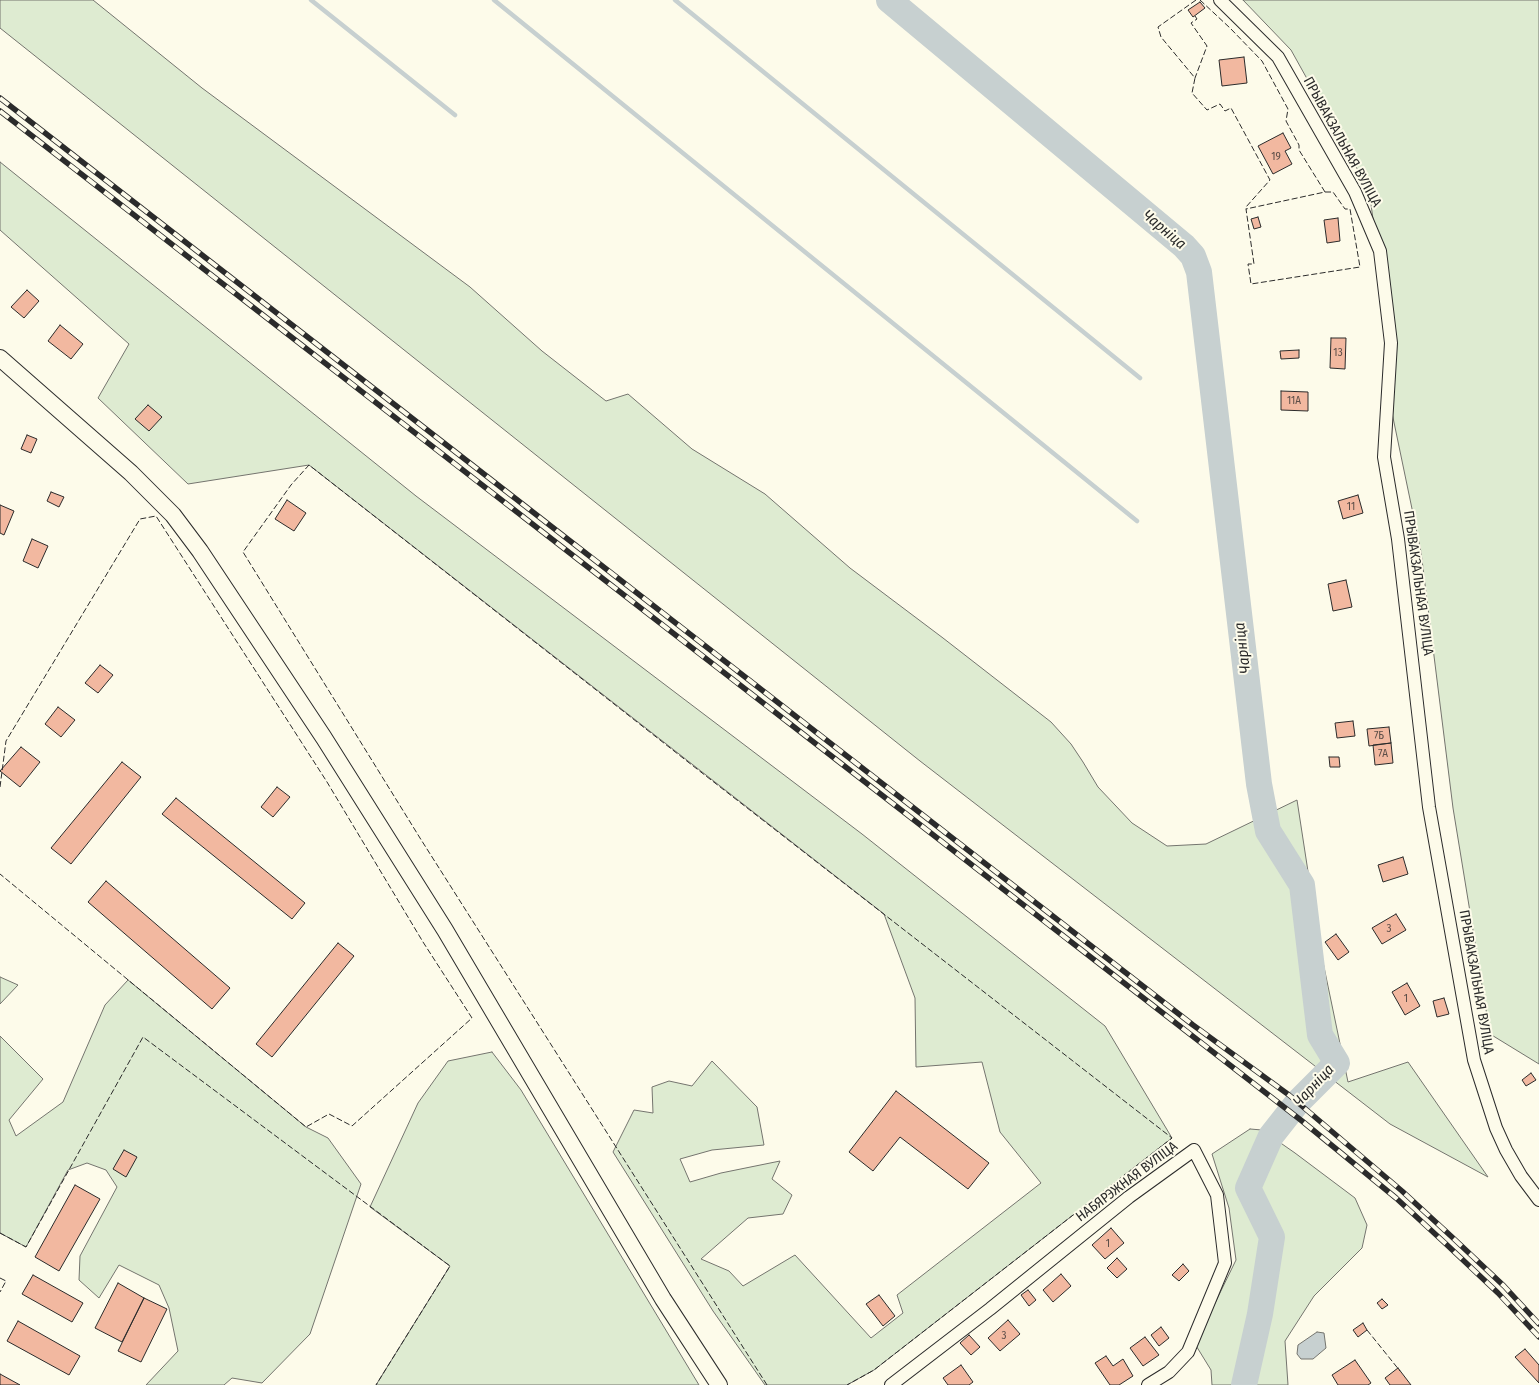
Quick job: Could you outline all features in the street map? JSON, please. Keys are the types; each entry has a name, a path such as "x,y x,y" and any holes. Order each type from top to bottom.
{"street":[{"name":"ПРЫВАКЗАЛЬНАЯ ВУЛІЦА","path":"1220,0 1278,57 1355,192 1380,251 1391,343 1384,457 1398,538 1429,807 1474,1060 1499,1136 1521,1176 1539,1200"},
{"path":"0,358 131,473 173,515 200,552 324,738 445,930 663,1299 719,1385"},
{"name":"НАБЯРЭЖНАЯ ВУЛІЦА","path":"891,1385 990,1309 1129,1197 1194,1150 1218,1195 1225,1263 1188,1352 1169,1372 1148,1385"}],"green space":[{"path":"0,0 93,0 202,88 470,287 542,351 606,401 628,394 692,449 765,494 850,568 1051,722 1071,744 1098,787 1132,823 1167,846 1206,844 1297,800 1319,943 1348,1082 1408,1062 1488,1177 1390,1124 920,761 0,28"},
{"path":"1243,0 1539,0 1539,1064 1490,1034 1453,808 1421,552 1391,408 1381,277 1369,190 1291,50"},
{"path":"0,162 416,496 862,834 1105,1026 1172,1138 874,1370 847,1385 765,1385 713,1311 613,1152 634,1110 653,1113 652,1087 669,1081 692,1086 712,1061 757,1107 764,1145 712,1150 680,1159 690,1182 721,1173 780,1161 772,1179 792,1195 783,1214 748,1218 701,1259 729,1271 743,1286 795,1255 871,1338 903,1313 897,1295 1041,1183 1000,1132 982,1062 916,1067 915,998 884,914 309,465 188,484 98,398 129,344 0,230"},
{"path":"0,977 18,985 0,1004"},
{"path":"128,980 306,1127 328,1138 361,1184 310,1334 262,1383 232,1378 224,1385 146,1385 178,1351 169,1308 159,1285 119,1265 99,1298 79,1280 80,1256 117,1187 106,1170 87,1163 68,1170 26,1247 0,1233 0,1036 43,1079 9,1120 16,1136 63,1102 105,1005"},
{"path":"492,1052 521,1090 699,1385 376,1385 450,1266 370,1207 418,1103 448,1061"},
{"path":"1250,1129 1262,1130 1355,1198 1367,1225 1362,1248 1314,1296 1285,1341 1288,1385 1212,1385 1211,1370 1195,1344 1236,1260 1229,1208 1212,1154"}],"shaded area":[{"path":"1317,1332 1324,1333 1326,1348 1313,1359 1301,1359 1297,1354 1298,1345"}],"building":[{"path":"1200,2 1205,8 1193,17 1188,10"},
{"path":"1244,57 1247,83 1222,86 1219,60"},
{"path":"1283,133 1291,148 1285,151 1292,164 1273,174 1258,146"},
{"path":"1258,217 1261,227 1254,229 1251,219"},
{"path":"1338,218 1340,241 1327,243 1324,220"},
{"path":"27,290 39,301 24,318 11,307"},
{"path":"60,325 83,344 71,359 48,341"},
{"path":"1331,338 1346,338 1345,369 1330,368"},
{"path":"1299,350 1299,358 1281,359 1280,351"},
{"path":"1281,391 1308,392 1308,411 1281,410"},
{"path":"148,405 162,417 149,431 135,419"},
{"path":"27,435 37,439 31,453 21,449"},
{"path":"51,492 64,497 59,507 47,501"},
{"path":"1358,495 1363,513 1343,519 1338,501"},
{"path":"287,500 306,513 294,531 275,519"},
{"path":"0,505 14,511 4,535 0,533"},
{"path":"32,539 48,546 38,568 23,561"},
{"path":"1346,580 1352,607 1333,611 1328,584"},
{"path":"100,665 113,675 98,693 85,683"},
{"path":"58,707 75,720 61,737 45,724"},
{"path":"1353,721 1355,736 1337,738 1335,723"},
{"path":"1389,727 1391,743 1369,746 1367,729"},
{"path":"1391,743 1393,763 1375,765 1373,745"},
{"path":"21,747 40,762 20,787 0,771"},
{"path":"1329,757 1339,757 1340,767 1330,767"},
{"path":"122,762 141,777 71,864 51,848"},
{"path":"277,787 290,797 273,817 261,807"},
{"path":"176,798 305,903 292,919 162,814"},
{"path":"1403,857 1408,874 1383,882 1378,865"},
{"path":"106,881 230,988 212,1009 88,902"},
{"path":"1396,914 1406,930 1382,944 1372,928"},
{"path":"1336,934 1349,952 1338,960 1325,942"},
{"path":"338,943 354,956 272,1057 256,1044"},
{"path":"1407,983 1420,1006 1405,1015 1392,992"},
{"path":"1444,998 1449,1014 1437,1017 1433,1001"},
{"path":"1531,1073 1536,1080 1526,1086 1522,1080"},
{"path":"896,1091 989,1163 968,1189 900,1137 873,1171 849,1152"},
{"path":"124,1150 137,1157 126,1177 113,1169"},
{"path":"75,1185 100,1199 59,1271 35,1257"},
{"path":"1111,1228 1124,1243 1105,1259 1092,1245"},
{"path":"1117,1258 1127,1269 1117,1278 1107,1268"},
{"path":"1183,1264 1189,1271 1179,1281 1172,1275"},
{"path":"1061,1274 1071,1286 1053,1302 1043,1290"},
{"path":"33,1275 83,1303 72,1322 22,1294"},
{"path":"118,1283 144,1298 122,1342 95,1328"},
{"path":"1028,1290 1036,1300 1029,1306 1021,1295"},
{"path":"879,1295 895,1316 883,1326 866,1304"},
{"path":"144,1298 167,1309 141,1362 118,1351"},
{"path":"1382,1299 1388,1305 1382,1309 1377,1303"},
{"path":"1008,1320 1020,1334 1000,1351 988,1338"},
{"path":"18,1321 80,1356 69,1375 7,1341"},
{"path":"1363,1323 1367,1330 1358,1337 1353,1330"},
{"path":"1161,1327 1169,1338 1159,1346 1151,1335"},
{"path":"969,1335 980,1347 971,1355 960,1343"},
{"path":"1145,1337 1159,1355 1143,1366 1130,1348"},
{"path":"1525,1349 1539,1365 1539,1383 1515,1357"},
{"path":"1106,1356 1113,1366 1123,1359 1133,1376 1119,1385 1110,1385 1095,1363"},
{"path":"1355,1360 1371,1383 1368,1385 1338,1385 1332,1375"},
{"path":"961,1365 973,1382 969,1385 948,1385 943,1378"},
{"path":"1398,1368 1411,1385 1390,1385 1385,1378"},
{"path":"0,1374 20,1385 0,1385"}],"waterway":[{"path":"311,0 455,115"},
{"path":"494,0 1137,521"},
{"path":"675,0 1140,378"},
{"name":"Чарніца","path":"889,0 1184,246 1193,256 1199,272 1259,784 1268,831 1302,885 1320,1035 1337,1063 1297,1103 1271,1136 1248,1188 1272,1237 1260,1314 1244,1385"}],"railway":[{"path":"0,98 1193,1025 1289,1095 1402,1191 1504,1286 1539,1324"},
{"path":"0,111 1302,1121 1396,1198 1498,1293 1539,1337"}],"fence":[{"path":"1196,0 1158,27 1161,37 1195,78 1192,93 1207,110 1220,104 1225,111 1231,108 1270,180 1246,209"},
{"path":"1200,0 1262,61 1288,109 1286,121 1299,145 1299,150 1325,192"},
{"path":"1195,16 1197,19 1191,23 1207,46 1195,78"},
{"path":"1325,192 1333,192 1345,209 1350,209 1360,267 1251,284 1248,264 1254,264 1246,209 1325,192"},
{"path":"767,1385 420,838 243,552 291,485 309,465 1172,1138 874,1370 847,1385"},
{"path":"0,787 6,741 140,519 156,516 327,782 423,942 472,1018 352,1126 329,1114 306,1127 0,874"},
{"path":"0,1233 26,1247 143,1037 450,1266 376,1385"},
{"path":"0,1278 6,1281 0,1292"},
{"path":"1367,1330 1400,1371"}]}
